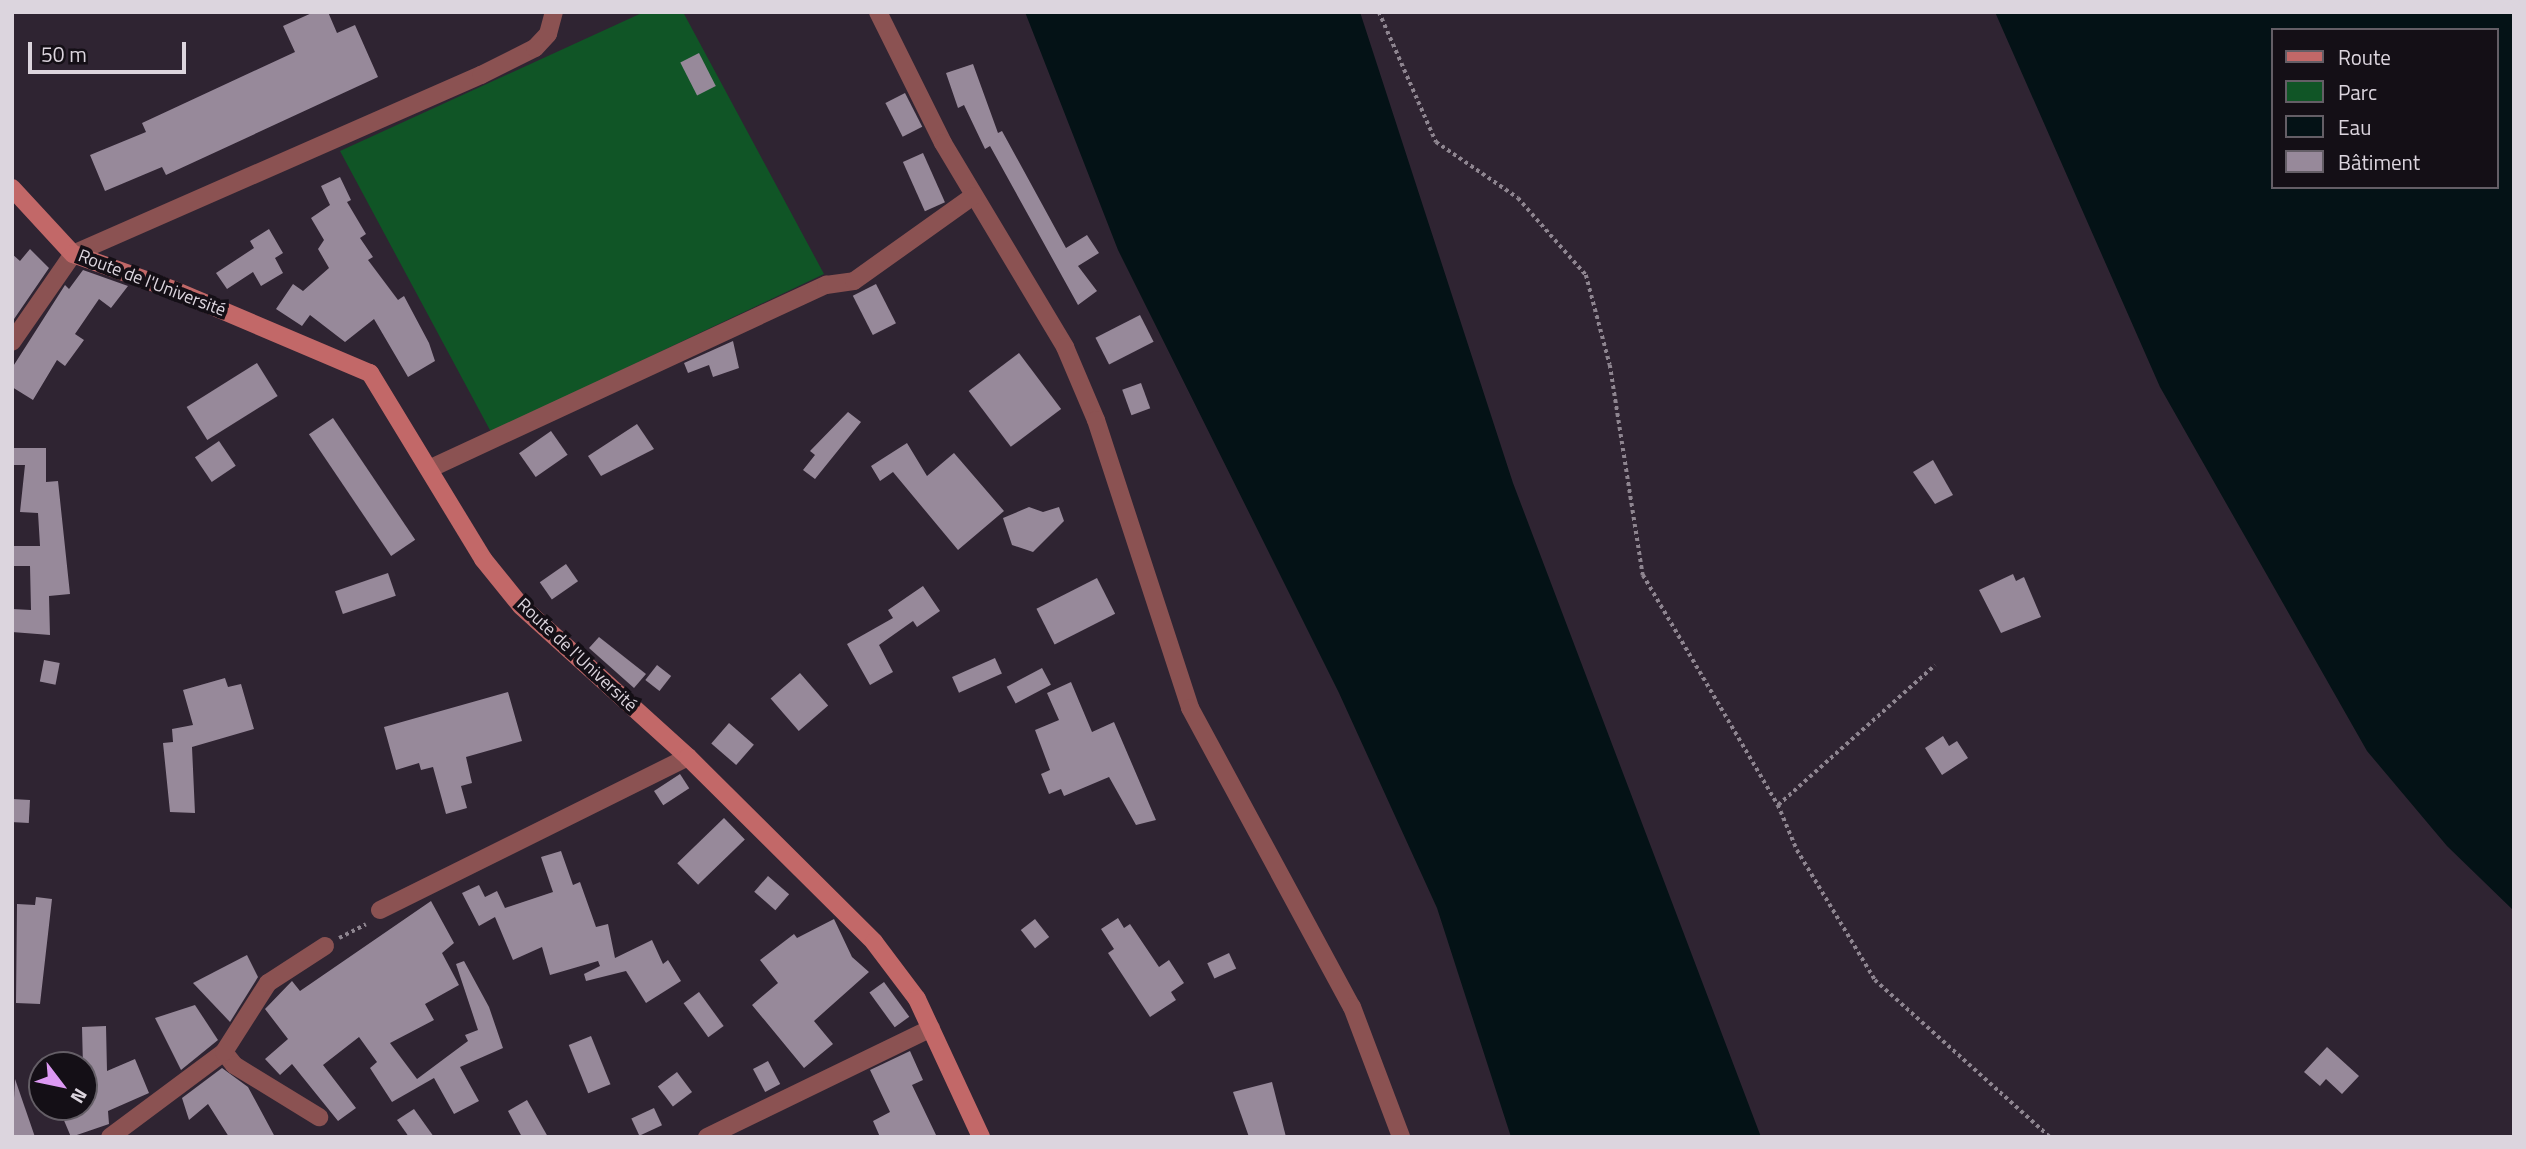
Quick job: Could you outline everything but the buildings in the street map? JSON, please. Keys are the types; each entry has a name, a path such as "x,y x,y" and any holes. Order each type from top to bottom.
{"street":[{"path":"12,342 73,254 481,75 535,48 548,34 554,12"},
{"path":"878,12 973,195 1065,347 1096,420 1190,708 1352,1007 1401,1137"},
{"name":"Route de l'Université","path":"12,188 73,254 222,309 370,373 483,559 521,606 688,757 874,942 932,1028 981,1137"},
{"path":"429,469 826,285 854,281 973,195"},
{"path":"380,910 688,757"},
{"path":"110,1137 224,1052 268,983 325,946"},
{"path":"707,1137 932,1028"},
{"path":"224,1052 234,1065 319,1116"}],"path":[{"path":"1379,12 1436,142 1518,198 1586,275 1610,365 1643,575 1778,805 1797,850 1875,980 2049,1137"},
{"path":"1778,805 1935,665"},
{"path":"325,946 380,910"}],"green space":[{"path":"644,12 683,12 824,274 491,432 340,151"}],"water":[{"path":"1025,12 1360,12 1513,483 1761,1137 1511,1137 1437,908 1339,693 1118,250"},
{"path":"1995,12 2514,12 2514,911 2447,846 2367,751 2160,387"}]}
